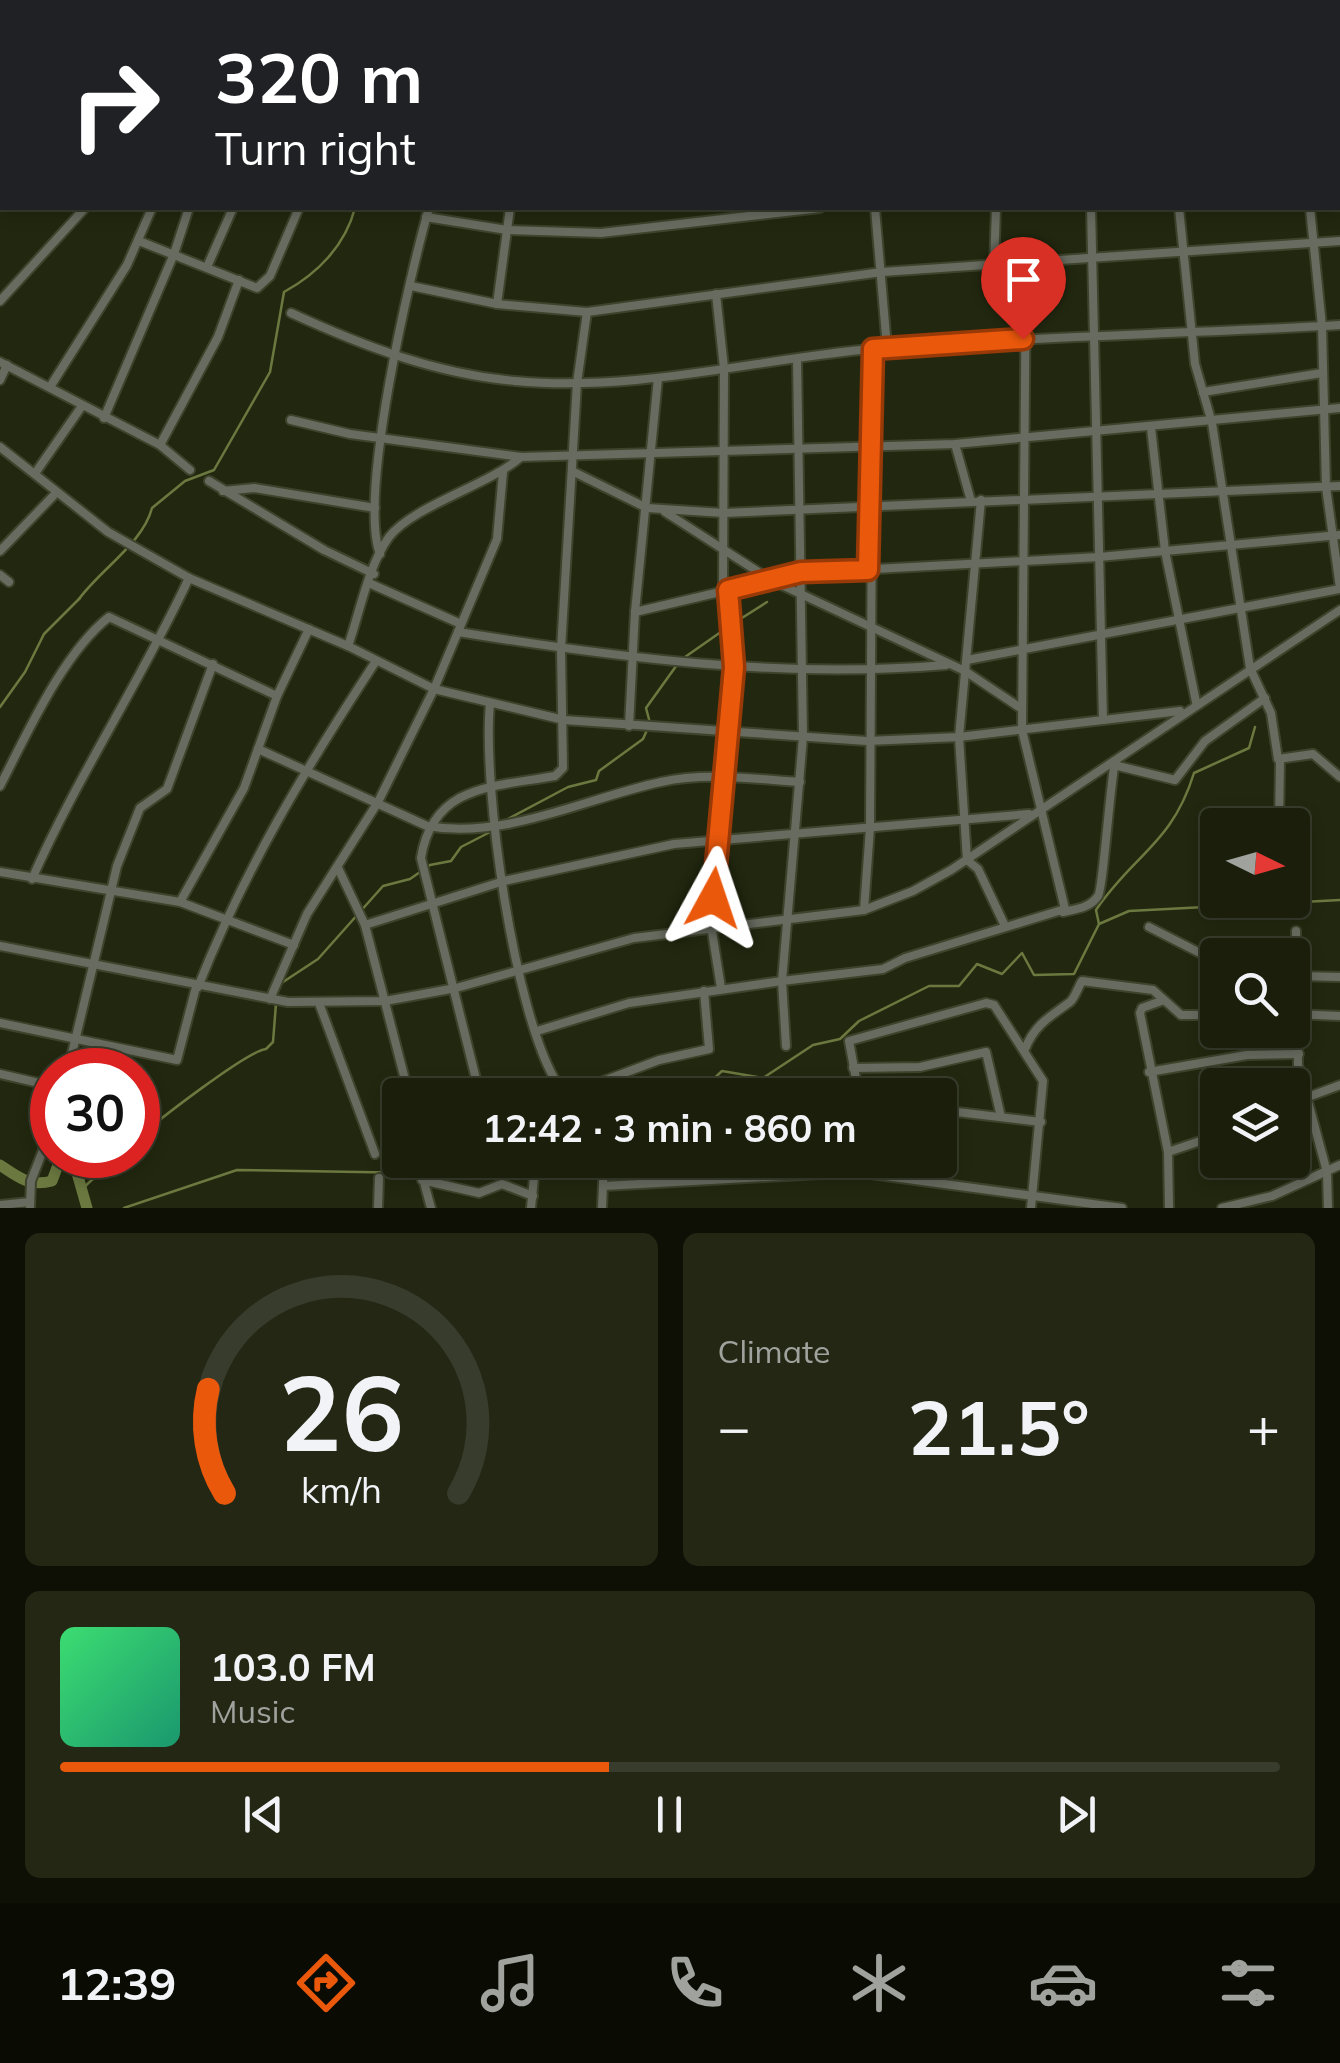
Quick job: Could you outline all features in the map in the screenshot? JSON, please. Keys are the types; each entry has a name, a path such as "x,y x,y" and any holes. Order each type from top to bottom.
{"street":[{"path":"0,301 81,210"},
{"path":"50,387 139,241 151,210"},
{"path":"104,418 174,254 187,210"},
{"path":"207,266 232,210"},
{"path":"139,241 257,288 263,285 298,210"},
{"path":"497,304 510,210"},
{"path":"380,554 374,540 382,439 428,212 507,230 601,234 803,210"},
{"path":"876,210 887,347"},
{"path":"994,268 996,210"},
{"path":"1091,210 1103,720"},
{"path":"1179,210 1189,330 1212,423 1250,668 1265,698 1280,760 1279,808"},
{"path":"966,660 1340,588 1336,536 1326,487 1322,326 1310,210"},
{"path":"411,286 497,304 587,312 882,272 994,268 1340,241"},
{"path":"1026,265 1022,730 1065,904 1061,913"},
{"path":"160,444 218,337 239,280"},
{"path":"716,294 724,368 725,591 734,667 711,925 721,988"},
{"path":"291,312 396,356 472,375 577,383 658,378 887,347 1340,325"},
{"path":"476,1078 456,988 420,865 427,826 459,796 560,773 564,720 561,648 577,383 587,312"},
{"path":"864,910 870,828 868,570 873,349"},
{"path":"786,1046 782,982 804,738 797,359"},
{"path":"0,380 3,363 160,444 190,470"},
{"path":"1203,392 1322,374"},
{"path":"629,726 635,612 658,378"},
{"path":"36,472 82,406"},
{"path":"291,420 382,439 522,457 956,444 1340,408"},
{"path":"1150,428 1165,551 1196,702"},
{"path":"956,444 976,501 976,566 959,737 966,860 978,870 1005,926"},
{"path":"0,446 104,529 190,578 348,646 434,689 490,704 564,720 868,741 959,737 1184,710"},
{"path":"348,646 380,554 406,522 504,472 522,457"},
{"path":"270,1000 306,914 378,802 434,689 497,540 504,472"},
{"path":"574,472 647,508 724,513 976,501 1099,500 1340,486"},
{"path":"210,481 460,628 561,648 734,667 868,672 946,665"},
{"path":"223,491 254,488 375,508"},
{"path":"0,552 56,493"},
{"path":"661,509 771,580 946,665 966,671 1022,709"},
{"path":"635,612 801,572 976,566 1336,536"},
{"path":"0,574 9,582"},
{"path":"32,879 64,808 161,639 190,578"},
{"path":"0,946 270,1000 385,1001 456,988 596,946 711,925 864,910 913,892 966,860 1115,762 1184,710 1340,610"},
{"path":"0,786 28,730 80,650 106,618 114,617 278,696"},
{"path":"180,902 244,788 308,629"},
{"path":"0,1022 177,1060 197,987 225,918 305,769 376,661"},
{"path":"73,1048 110,892 140,808 167,789 213,664"},
{"path":"1115,762 1175,780 1205,741 1265,698"},
{"path":"490,704 486,750 493,825 520,969 558,1086 595,1084 659,1060 708,1049 704,991"},
{"path":"258,749 427,826 454,829 493,825 663,781 724,776 800,782"},
{"path":"1280,760 1313,754 1340,777"},
{"path":"537,1031 629,1003 883,969 1005,926 1088,906 1102,891 1115,762"},
{"path":"366,925 504,881 674,844 1034,814"},
{"path":"338,868 366,925 405,1078"},
{"path":"0,872 180,902 294,945"},
{"path":"1148,926 1200,953"},
{"path":"1296,931 1296,938"},
{"path":"1310,976 1340,978"},
{"path":"1025,1048 1032,1032 1053,1010 1072,1000 1082,981 1153,990 1181,1015 1200,1014"},
{"path":"1164,1000 1140,1010 1149,1072 1168,1152 1169,1208"},
{"path":"319,1003 376,1154"},
{"path":"856,1078 849,1041 986,1003 994,1005 1044,1081 1031,1208"},
{"path":"1310,1015 1340,1016"},
{"path":"1299,1048 1301,1068"},
{"path":"853,1068 920,1067 986,1052 1001,1117"},
{"path":"1149,1072 1247,1056 1299,1054"},
{"path":"0,1074 30,1081"},
{"path":"1310,1094 1340,1085"},
{"path":"1310,1110 1327,1172 1328,1208"},
{"path":"957,1112 1041,1122"},
{"path":"1168,1152 1200,1141"},
{"path":"1222,1208 1272,1196 1340,1165"},
{"path":"604,1186 856,1172 1122,1208"},
{"path":"378,1178 378,1208"},
{"path":"422,1178 431,1208"},
{"path":"441,1178 479,1192 502,1184 533,1196"},
{"path":"531,1208 534,1178"},
{"path":"602,1208 604,1178"},
{"path":"0,1205 30,1201"}],"waterway":[{"path":"79,599 140,533 152,508 185,481 214,470 270,372 284,292 328,258 354,210"},
{"path":"0,707 25,672 44,634 80,598"},
{"path":"734,623 767,602"},
{"path":"685,657 728,627"},
{"path":"650,723 646,708 679,662"},
{"path":"1099,924 1096,910 1163,833 1185,797 1194,773 1249,748 1255,727"},
{"path":"508,819 568,787 596,780 599,771 643,739 647,730"},
{"path":"280,984 318,959 383,886 410,879 430,865 451,861 461,847 494,830"},
{"path":"763,1078 813,1045 840,1039 859,1021 929,986 959,986 977,964 1002,974 1022,953 1034,975 1074,974 1099,924 1129,911 1340,900"},
{"path":"160,1121 273,1042 277,991"},
{"path":"715,1078 722,1071 763,1078"},
{"path":"0,1165 37,1183 52,1181 58,1165 75,1166 87,1208"},
{"path":"124,1208 237,1170 382,1172"},
{"path":"82,1189 94,1178"}],"route":[{"path":"713,898 734,667 728,590 801,572 868,570 873,349 1023,339"}]}
